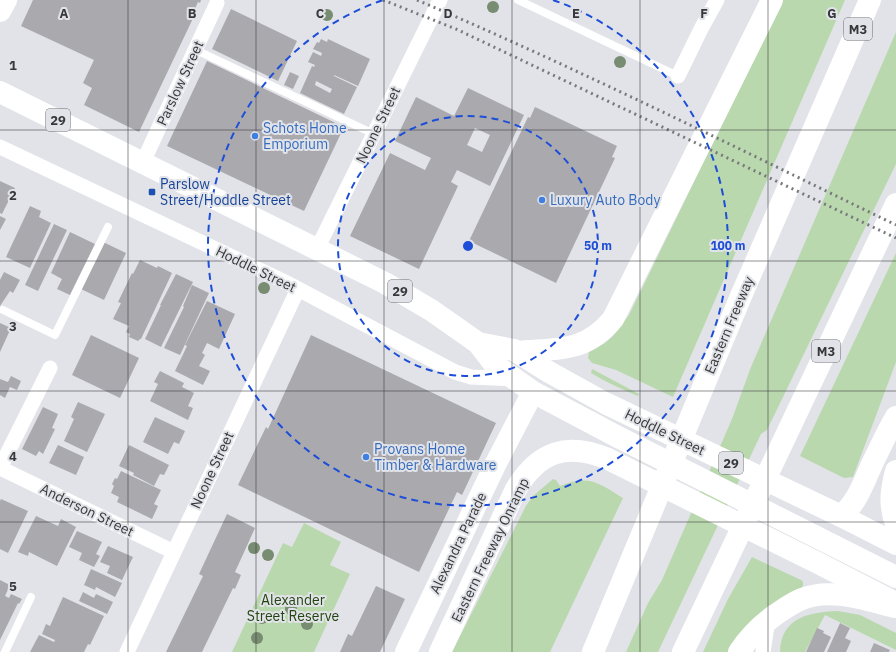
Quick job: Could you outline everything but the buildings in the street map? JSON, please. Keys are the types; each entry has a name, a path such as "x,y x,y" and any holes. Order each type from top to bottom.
{"main road":[{"path":"0,11 6,0"},
{"path":"517,352 579,345 599,334 613,319 772,0"},
{"name":"Eastern Freeway","path":"593,652 739,302 870,0"},
{"name":"Hoddle Street","path":"0,92 408,295 478,343 495,366 533,392 618,437 800,527 829,522 896,577"},
{"name":"M3","path":"683,652 896,204"},
{"name":"Hoddle Street","path":"478,343 517,352 567,382 829,522 896,544"},
{"path":"533,392 548,386 567,382"},
{"name":"Alexandra Parade","path":"406,652 509,437 533,392"},
{"path":"829,522 850,507 858,495 896,417"},
{"name":"Eastern Freeway Onramp","path":"440,652 516,489 528,472 549,455 561,451 579,450 591,452 608,459 896,603"},
{"path":"896,471 891,499 891,509 896,524"},
{"path":"739,652 751,635 768,620 789,605 802,599 822,595 852,597 896,608"}],"street":[{"name":"Noone Street","path":"317,249 440,0"},
{"path":"678,76 717,0"},
{"name":"Parslow Street","path":"143,162 217,3"},
{"name":"Hoddle Street","path":"0,146 283,281 455,372 471,376 514,379"},
{"name":"Noone Street","path":"127,652 298,289"},
{"name":"Anderson Street","path":"50,368 0,468 174,552"},
{"path":"763,652 768,620"}],"lane":[{"path":"518,0 678,76"},
{"path":"196,50 374,134"},
{"path":"3,310 55,335 108,227"},
{"path":"5,652 31,597"}],"green space":[{"path":"783,0 845,0 673,397 616,370 592,363 588,358 589,352 605,343 613,336 629,315"},
{"path":"896,32 896,164 767,430 761,434 658,652 626,652 648,603 662,580 732,419 751,367"},
{"path":"896,253 896,362 853,477 844,478 800,456"},
{"path":"592,369 639,394 638,396 591,373"},
{"path":"553,479 556,480 560,486 570,482 593,482 600,484 623,498 550,652 452,652 526,506 533,496"},
{"name":"Alexander Street Reserve","path":"304,523 341,542 330,565 350,574 314,652 232,652 283,543 292,547"},
{"path":"752,557 801,580 803,582 803,586 731,652 703,652 728,599"},
{"path":"838,611 860,615 896,633 896,650 825,615 805,652 780,652 782,640 791,624 808,615"}],"railway":[{"path":"383,0 456,29 896,238"},
{"path":"417,0 598,81 896,225"}],"place":[{"name":"Schots Home Emporium","path":"255,136"},
{"name":"Parslow Street/Hoddle Street","path":"152,192"},
{"name":"Luxury Auto Body","path":"542,200"},
{"name":"Provans Home Timber & Hardware","path":"366,457"}]}
